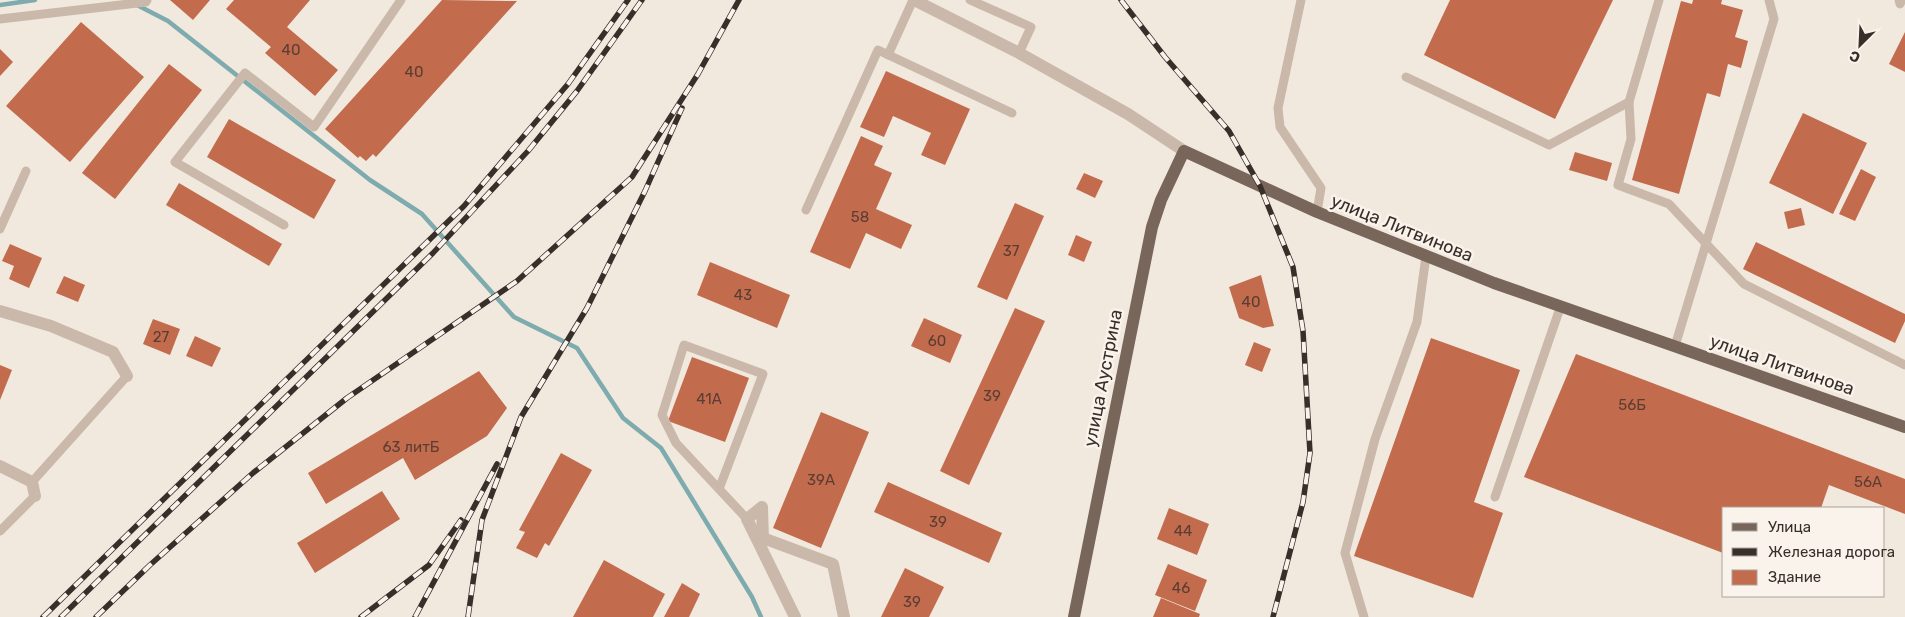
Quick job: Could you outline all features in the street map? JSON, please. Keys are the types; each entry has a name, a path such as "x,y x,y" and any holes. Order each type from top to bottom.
{"main road":[{"name":"улица Литвинова","path":"1184,151 1317,212 1560,308 1675,346 1905,427"},
{"name":"улица Аустрина","path":"1074,617 1152,227 1161,200 1184,151"}],"street":[{"name":"улица Литвинова","path":"913,0 1019,53 1128,114 1184,151"},
{"path":"0,311 50,326 113,352 127,376"},
{"path":"0,466 32,482 35,496"},
{"path":"795,617 747,519 762,507 763,538 833,564 844,617"}],"lane":[{"path":"0,19 146,2 147,0"},
{"path":"284,225 175,162 246,73 314,127 401,0"},
{"path":"888,55 913,0"},
{"path":"970,0 987,4 1030,27 1019,53"},
{"path":"1301,0 1278,108 1280,127 1321,188 1317,212"},
{"path":"1659,0 1629,102 1631,139 1618,184 1669,204 1744,284 1905,365"},
{"path":"1675,346 1774,19 1769,0"},
{"path":"806,210 878,50 1012,113"},
{"path":"1406,78 1550,145 1629,102"},
{"path":"0,228 26,172"},
{"path":"1364,617 1345,553 1375,439 1417,322 1426,256"},
{"path":"1495,497 1560,308"},
{"path":"719,489 763,374 684,345 662,415 676,443 747,519"},
{"path":"32,482 127,376"},
{"path":"0,530 35,496"}],"building":[{"path":"170,0 210,0 193,20"},
{"path":"234,0 310,0 287,27 338,70 315,96 265,53 271,47 226,9"},
{"path":"442,0 517,1 376,157 373,154 366,161 360,156 358,158 325,129"},
{"path":"1450,0 1613,0 1555,119 1424,55"},
{"path":"1693,0 1722,0 1721,4 1743,10 1735,37 1748,41 1741,68 1728,64 1720,97 1707,93 1679,194 1632,180 1681,1 1692,4"},
{"path":"81,22 144,77 70,162 6,106"},
{"path":"1905,32 1905,72 1889,64"},
{"path":"0,49 13,62 0,76"},
{"path":"169,64 202,90 115,199 82,173"},
{"path":"886,71 970,109 945,165 921,155 931,133 893,116 884,137 860,127"},
{"path":"1803,113 1867,143 1833,214 1769,183"},
{"path":"229,119 336,180 314,219 207,157"},
{"path":"861,136 883,146 874,165 892,173 876,209 912,225 901,249 866,233 850,269 810,252"},
{"path":"1575,152 1612,163 1607,181 1569,170"},
{"path":"1861,169 1876,177 1855,221 1839,214"},
{"path":"1084,173 1103,181 1095,198 1076,189"},
{"path":"179,183 282,244 269,266 166,205"},
{"path":"1015,203 1044,216 1007,300 977,287"},
{"path":"1801,208 1805,225 1788,229 1784,212"},
{"path":"1076,235 1092,242 1084,262 1068,255"},
{"path":"1756,242 1905,314 1905,321 1895,343 1743,269"},
{"path":"10,244 42,258 29,288 9,279 14,266 2,261"},
{"path":"710,262 790,295 777,328 697,295"},
{"path":"1261,275 1274,326 1263,328 1239,318 1229,287"},
{"path":"64,276 85,285 78,302 56,293"},
{"path":"1015,308 1045,321 969,485 940,471"},
{"path":"924,318 962,335 950,363 911,346"},
{"path":"153,319 180,329 170,355 143,344"},
{"path":"195,336 221,348 212,367 186,356"},
{"path":"1431,338 1520,370 1474,502 1503,513 1473,598 1354,556"},
{"path":"1254,342 1271,349 1262,372 1245,365"},
{"path":"1576,354 1905,479 1905,514 1829,485 1821,507 1722,507 1722,553 1524,477"},
{"path":"692,357 749,378 725,442 668,421"},
{"path":"0,365 12,370 0,400"},
{"path":"479,371 507,408 487,436 415,480 403,458 326,504 308,473"},
{"path":"821,412 869,432 821,548 773,528"},
{"path":"561,453 592,470 549,546 545,543 537,558 516,548 525,532 519,530"},
{"path":"888,482 1002,533 989,563 874,512"},
{"path":"382,491 400,519 315,573 297,543"},
{"path":"1169,508 1209,524 1197,555 1157,539"},
{"path":"604,560 665,594 653,617 573,617"},
{"path":"1168,564 1207,580 1195,611 1155,595"},
{"path":"905,568 944,587 929,617 881,617"},
{"path":"682,583 700,594 689,617 664,617"},
{"path":"1161,598 1200,614 1199,617 1153,617"}],"waterway":[{"path":"0,5 35,0"},
{"path":"137,5 168,21 370,180 422,214 514,317 577,348 623,418 661,448 752,597 761,617"}],"railway":[{"path":"43,617 464,206 568,84 628,0"},
{"path":"61,617 433,253 528,151 577,91 642,0"},
{"path":"96,617 150,565 253,473 347,398 517,281 632,177 698,74 739,0"},
{"path":"1121,0 1165,57 1229,131 1260,186 1293,267 1303,331 1310,453 1303,502 1273,617"},
{"path":"468,617 482,520 521,417 587,308 645,191 682,108"},
{"path":"415,617 497,464"},
{"path":"361,617 429,565 461,520"}]}
